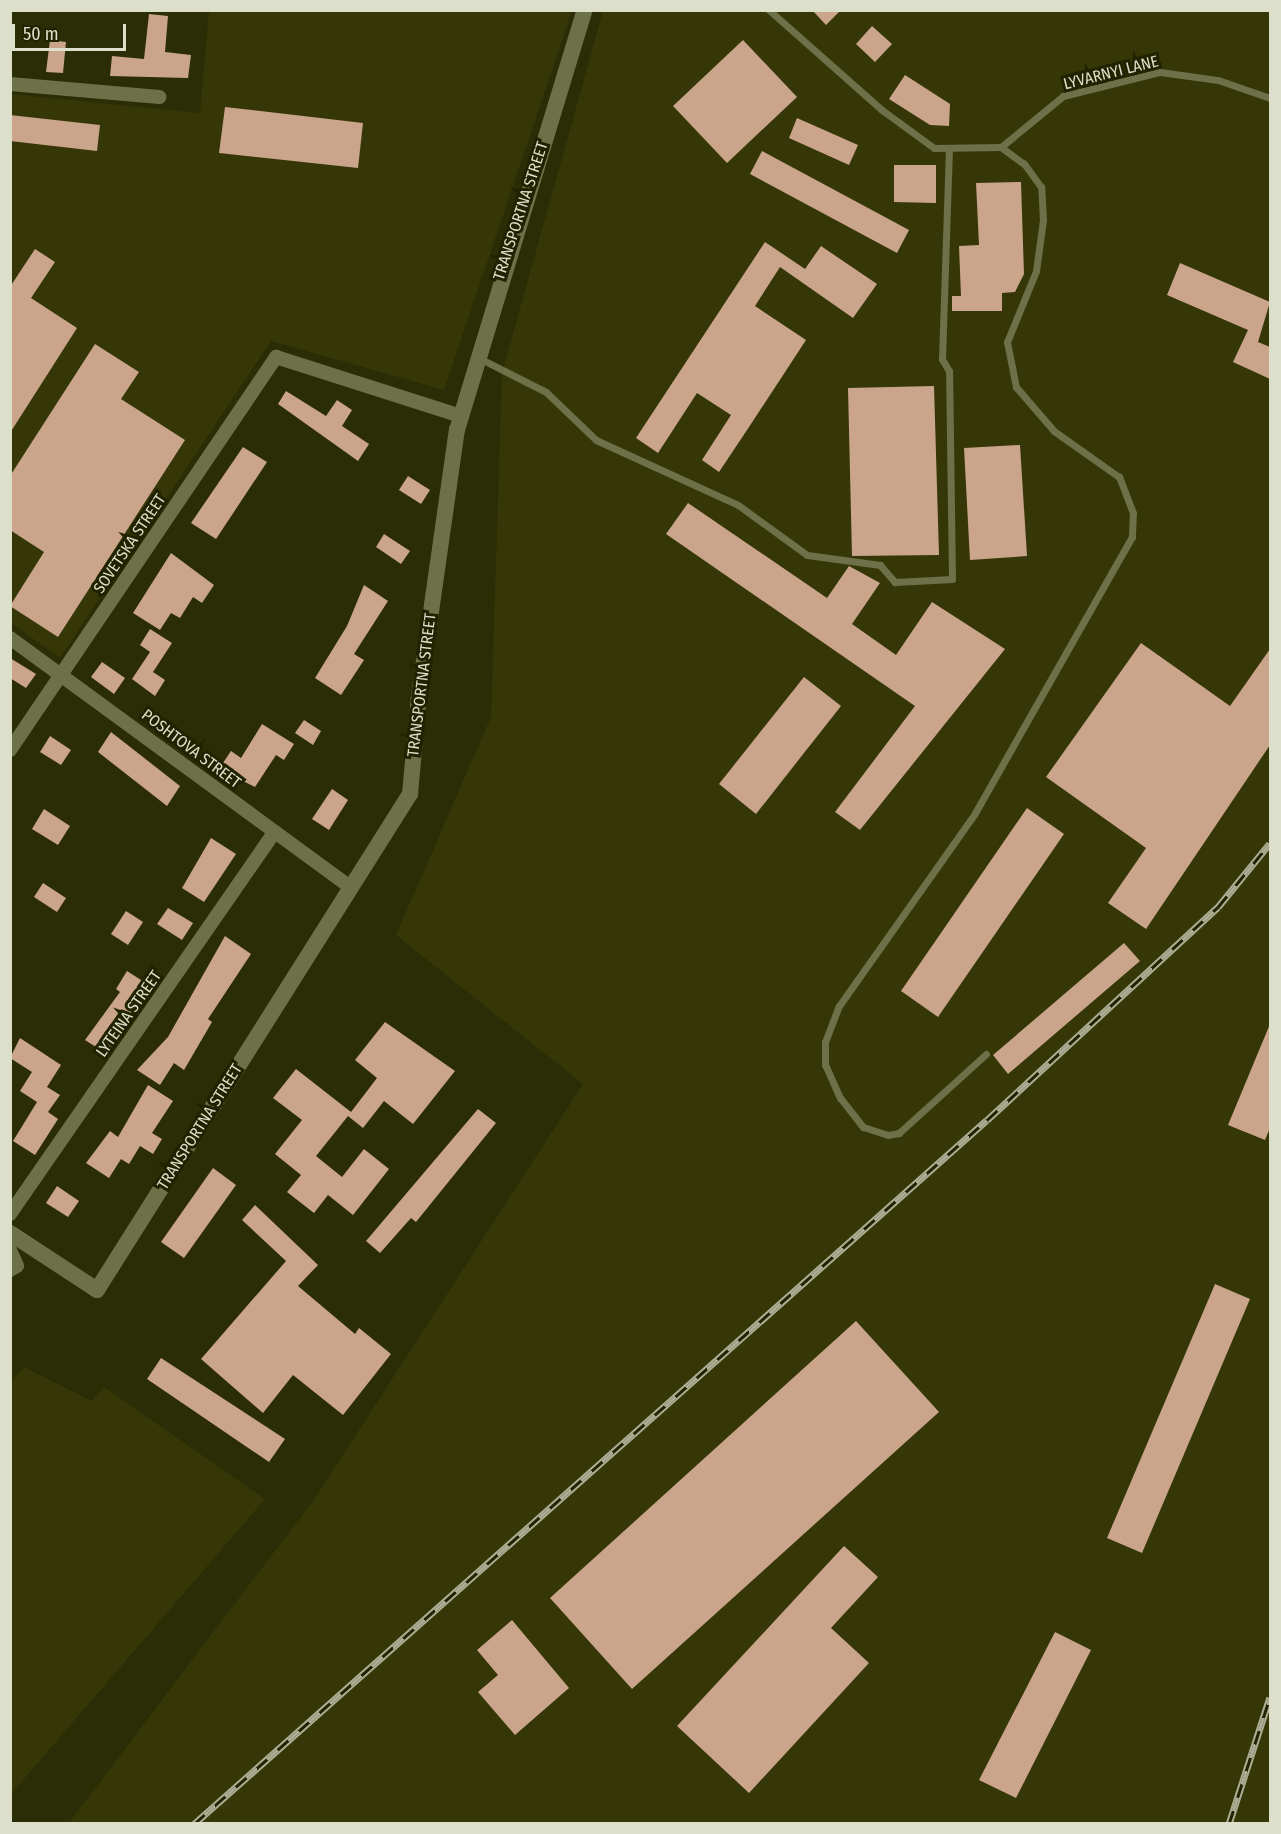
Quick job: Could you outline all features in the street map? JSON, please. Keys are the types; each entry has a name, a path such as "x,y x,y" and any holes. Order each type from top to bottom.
{"street":[{"name":"TRANSPORTNA STREET","path":"10,1233 97,1290 410,794 419,696 461,416 585,10"},
{"path":"10,84 159,97"},
{"name":"SOVETSKA STREET","path":"10,750 276,357 461,416"},
{"name":"POSHTOVA STREET","path":"10,638 351,888"},
{"name":"LYTEINA STREET","path":"10,1214 275,832"},
{"path":"10,1250 17,1266 10,1270"}],"lane":[{"path":"769,10 882,110 934,148 1001,147 1024,164 1041,187 1043,220 1036,271 1007,342 1016,387 1054,430 1119,477 1133,513 1132,537 975,813 838,1006 825,1042 825,1065 863,1127 888,1135 899,1133 986,1054"},
{"name":"LYVARNYI LANE","path":"1001,147 1063,96 1160,72 1218,80 1270,98"},
{"path":"477,358 546,392 596,440 738,505 807,555 880,565 895,582 952,579 949,371 942,359 949,148"}],"shaded area":[{"path":"209,11 572,11 444,390 271,341 60,658 11,623 11,94 200,113"},
{"path":"603,11 1270,11 1270,1823 68,1824 315,1498 583,1084 396,935 491,717 502,373"},
{"path":"24,1367 92,1401 104,1387 265,1499 11,1794 10,1383"}],"building":[{"path":"812,10 841,10 826,25"},
{"path":"149,14 168,16 165,52 191,55 188,78 110,76 112,56 144,59"},
{"path":"872,26 892,44 875,62 856,44"},
{"path":"50,40 66,42 63,73 46,72"},
{"path":"743,40 797,97 727,163 673,106"},
{"path":"905,75 950,104 949,126 930,125 889,99"},
{"path":"225,107 363,123 358,168 219,153"},
{"path":"10,115 100,125 97,151 10,141"},
{"path":"797,118 858,145 849,165 789,138"},
{"path":"762,151 909,230 897,253 750,174"},
{"path":"894,165 936,165 936,203 894,202"},
{"path":"1021,182 1024,274 1015,292 1002,293 1002,311 952,311 952,296 961,296 959,246 979,245 976,183"},
{"path":"765,242 805,269 821,246 877,284 853,318 780,267 755,306 806,340 749,427 719,472 702,460 731,415 697,393 658,453 636,438"},
{"path":"35,249 55,262 31,298 77,328 10,433 10,287"},
{"path":"1180,263 1270,302 1258,342 1270,347 1270,379 1233,362 1248,330 1167,295"},
{"path":"95,344 139,372 121,399 185,440 58,637 10,606 44,552 10,530 10,476"},
{"path":"934,386 939,555 852,556 848,388"},
{"path":"286,391 326,416 337,400 352,410 342,426 369,444 358,461 278,404"},
{"path":"1020,445 1027,556 970,560 964,448"},
{"path":"243,447 267,462 216,539 191,523"},
{"path":"408,476 430,490 421,504 399,490"},
{"path":"688,503 827,598 849,566 880,583 852,624 896,655 932,602 1005,649 860,830 835,812 915,706 666,534"},
{"path":"384,534 410,551 401,564 376,547"},
{"path":"171,553 214,585 202,603 193,597 180,618 171,613 160,630 133,613"},
{"path":"364,585 388,601 354,654 364,660 341,695 315,678 347,626"},
{"path":"150,629 172,643 153,672 165,680 155,696 132,679 150,652 140,645"},
{"path":"1141,643 1230,706 1270,649 1270,745 1146,929 1108,903 1146,848 1046,777"},
{"path":"10,658 36,674 26,688 10,678"},
{"path":"102,662 125,678 114,694 91,677"},
{"path":"804,677 841,706 756,814 719,784"},
{"path":"304,720 321,731 313,745 295,733"},
{"path":"262,724 294,744 284,760 276,755 255,787 219,769 231,751 241,758"},
{"path":"111,732 180,786 167,806 98,752"},
{"path":"50,736 71,750 61,765 40,752"},
{"path":"332,789 348,800 329,830 312,819"},
{"path":"1027,808 1064,834 938,1017 901,991"},
{"path":"44,809 70,826 58,845 32,829"},
{"path":"211,838 236,854 204,902 182,888"},
{"path":"43,883 66,898 57,912 34,897"},
{"path":"168,908 193,923 182,940 157,924"},
{"path":"126,911 143,922 128,945 111,934"},
{"path":"225,936 251,954 208,1019 212,1022 184,1070 174,1063 160,1085 137,1070 168,1037"},
{"path":"1124,943 1140,961 1008,1074 993,1055"},
{"path":"127,971 152,987 107,1054 85,1040 120,992 116,989"},
{"path":"385,1022 455,1071 413,1124 384,1101 363,1128 348,1116 316,1156 342,1177 364,1149 389,1169 353,1215 328,1195 314,1213 287,1192 301,1175 275,1154 302,1120 273,1098 296,1069 351,1112 377,1078 355,1060"},
{"path":"1270,1024 1270,1128 1265,1140 1228,1125"},
{"path":"20,1038 61,1065 47,1087 60,1095 48,1112 58,1119 35,1155 13,1141 37,1102 20,1091 32,1072 10,1058"},
{"path":"148,1085 173,1101 152,1133 162,1139 153,1154 140,1146 129,1164 121,1159 109,1178 86,1163 110,1131 118,1137"},
{"path":"478,1109 496,1123 416,1222 411,1218 380,1253 366,1241"},
{"path":"213,1168 236,1185 184,1258 161,1242"},
{"path":"57,1186 79,1201 68,1217 46,1203"},
{"path":"255,1205 318,1265 298,1286 355,1334 359,1328 391,1354 343,1415 293,1375 263,1413 201,1359 286,1261 242,1220"},
{"path":"1215,1284 1250,1299 1142,1553 1107,1538"},
{"path":"856,1321 939,1412 632,1689 550,1598"},
{"path":"161,1358 285,1439 269,1462 147,1379"},
{"path":"844,1546 878,1577 831,1628 869,1663 749,1793 677,1726"},
{"path":"512,1620 569,1688 515,1735 478,1692 498,1675 477,1650"},
{"path":"1055,1632 1091,1650 1016,1798 979,1780"}],"railway":[{"path":"194,1824 987,1120 1218,907 1270,843"},
{"path":"1229,1824 1270,1697"}]}
